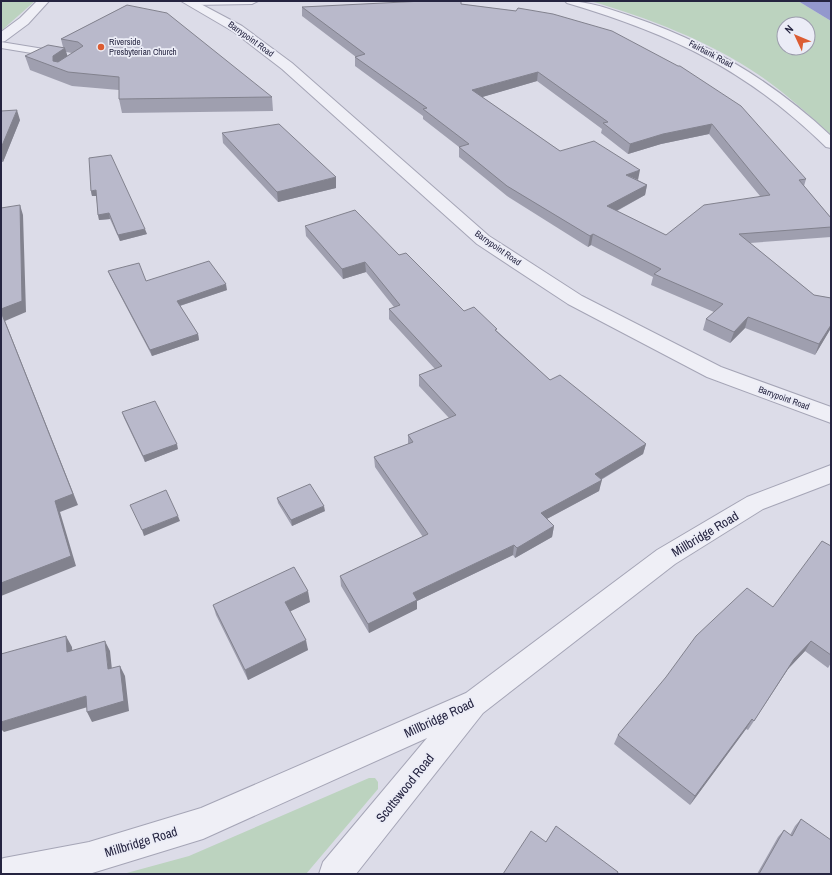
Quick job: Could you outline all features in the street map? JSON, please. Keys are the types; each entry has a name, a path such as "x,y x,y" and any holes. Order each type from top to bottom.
{"street":[{"path":"1,38 24,21 43,1"},
{"path":"190,2 252,1"},
{"name":"Fairbank Road","path":"571,1 610,12 669,34 721,58 750,76 802,115 831,144"},
{"name":"Barrypoint Road","path":"190,2 238,29 288,66 483,240 575,300 714,372 831,415"},
{"name":"Millbridge Road","path":"4,874 89,858 203,823 476,702 666,557 755,503 831,474"},
{"name":"Scottswood Road","path":"335,874 476,702"}],"lane":[{"path":"1,45 66,56"}],"green space":[{"path":"1,1 35,1 1,31"},
{"path":"590,1 798,1 831,21 831,135 778,89 740,63 699,41 633,15"},
{"path":"369,778 375,778 378,782 378,789 306,874 123,874 189,856"}],"water":[{"path":"798,1 831,1 831,21"}],"building":[{"path":"424,1 461,1 461,4 516,11 518,8 553,14 612,31 680,66 741,106 806,179 799,180 831,218 831,227 739,234 814,295 831,298 831,325 819,344 748,317 734,332 706,319 723,304 654,274 661,269 593,234 590,236 507,186 459,147 469,144 423,109 427,108 355,57 365,54 302,7","holes":["538,72 608,122 603,123 630,144 663,134 712,124 770,195 704,205 666,235 607,206 647,185 626,175 640,170 594,141 560,151 472,90"]},
{"path":"127,5 167,13 272,97 119,99 119,77 68,72 25,56 48,45 65,48 53,56 53,61 58,62 83,46 78,42 61,39"},
{"path":"17,110 1,148 1,111"},
{"path":"279,124 336,177 277,192 222,133"},
{"path":"111,155 145,229 118,235 109,213 98,215 96,190 91,191 89,158"},
{"path":"20,205 22,301 1,309 1,208"},
{"path":"355,210 399,255 406,253 464,311 474,307 497,329 495,330 550,380 560,375 646,444 595,474 602,480 541,513 554,526 517,548 514,545 413,593 417,600 368,624 340,576 428,534 374,457 413,442 408,435 456,415 419,375 442,366 389,309 400,305 365,262 342,269 305,226"},
{"path":"209,261 226,284 177,301 198,334 150,350 108,271 139,263 146,281"},
{"path":"1,312 73,494 55,501 71,556 1,583"},
{"path":"155,401 177,444 143,456 122,412"},
{"path":"310,484 324,506 291,520 277,498"},
{"path":"166,490 178,516 142,530 130,505"},
{"path":"822,541 831,546 831,655 811,641 794,659 754,721 752,719 695,796 618,735 666,677 696,636 747,588 773,607"},
{"path":"294,567 308,591 285,602 306,640 245,670 213,605"},
{"path":"66,636 67,652 105,641 108,669 120,666 124,701 87,712 86,696 1,722 1,654"},
{"path":"801,819 831,840 831,874 759,874 784,830 792,836"},
{"path":"556,826 618,872 617,874 503,874 531,831 546,842"}],"place":[{"name":"Riverside Presbyterian Church","path":"101,47"}]}
